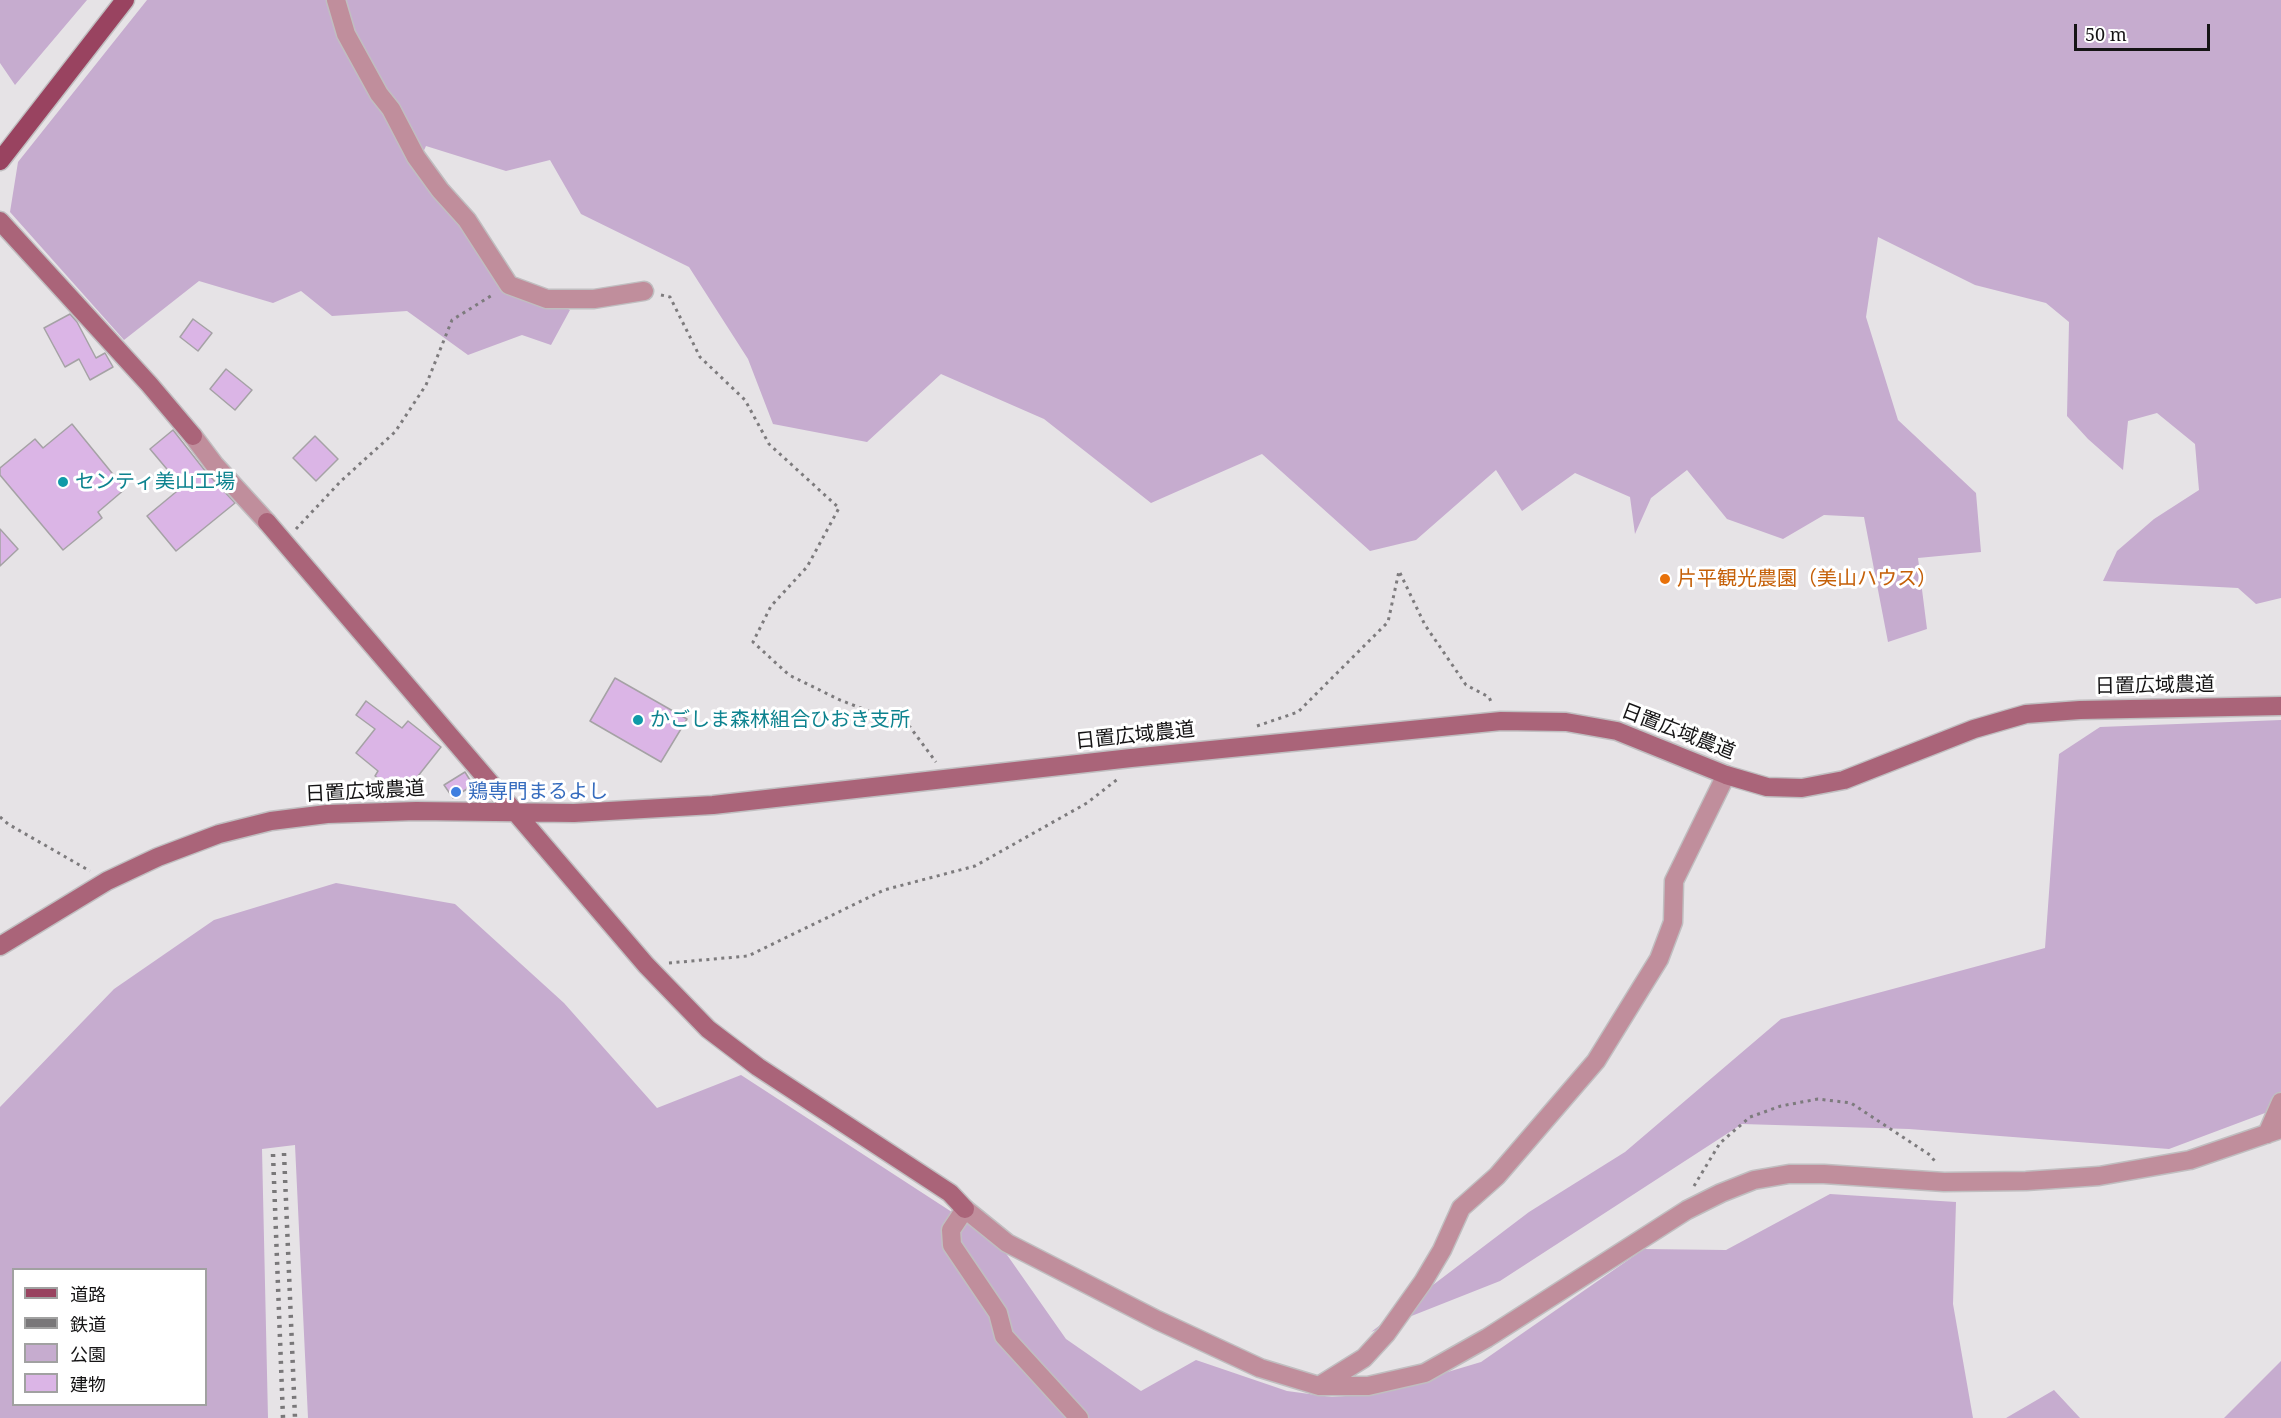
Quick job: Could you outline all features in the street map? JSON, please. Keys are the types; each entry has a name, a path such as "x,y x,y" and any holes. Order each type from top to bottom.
{"main road":[{"path":"0,161 124,0"}],"street":[{"path":"336,0 346,34 379,94 392,109 416,157 440,190 467,220 509,285 547,299 594,299 644,291"},
{"path":"0,221 149,384 194,436 214,464 267,522 514,813 646,965 708,1029 758,1067 950,1193 1006,1244 1137,1310 1260,1368 1319,1386 1368,1386 1425,1373 1487,1338 1687,1210 1754,1180 1789,1174 1824,1173 1944,1182 2025,1181 2099,1176 2190,1160 2274,1131 2281,1102"},
{"name":"日置広域農道","path":"0,946 107,881 158,857 219,834 271,821 327,814 574,813 713,805 1131,758 1501,721 1566,722 1617,731 1726,775 1767,787 1802,788 1844,780 1974,729 2026,714 2080,710 2281,706"},
{"path":"1319,1386 1364,1358 1386,1334 1428,1274 1461,1209 1497,1176 1596,1061 1659,959 1672,922 1674,881 1726,775"},
{"path":"965,1209 951,1230 952,1245 998,1313 1004,1336 1080,1418"}],"path":[{"path":"284,542 341,481 395,432 426,385 452,320 509,285"},
{"path":"644,291 670,297 700,357 745,400 769,444 839,508 807,567 771,606 753,642 789,675 840,700 910,727 949,778"},
{"path":"1256,727 1298,712 1388,622 1399,571 1425,625 1466,685 1489,697 1501,721"},
{"path":"646,965 748,956 884,890 975,866 1087,803 1119,779 1131,758"},
{"path":"0,817 8,824 107,881"},
{"path":"1687,1210 1690,1191 1720,1143 1750,1117 1781,1106 1818,1099 1851,1103 1930,1155 1940,1167 1944,1182"}],"green space":[{"path":"0,0 87,0 15,85 0,63"},
{"path":"147,0 2281,0 2281,598 2256,604 2238,588 2103,581 2117,551 2154,519 2199,490 2195,444 2157,413 2128,421 2123,470 2088,439 2067,416 2069,322 2046,303 1975,285 1878,237 1866,317 1898,420 1976,493 1981,552 1918,558 1927,629 1888,642 1864,517 1824,515 1783,539 1727,519 1687,470 1651,498 1635,534 1630,497 1575,473 1522,511 1496,470 1416,540 1370,551 1262,454 1151,503 1044,419 941,374 867,442 773,424 748,359 689,267 581,214 550,160 506,171 426,146 416,168 509,277 570,310 551,345 522,335 468,355 407,311 332,316 301,291 273,303 199,281 124,340 10,212 18,162"},
{"path":"2281,720 2281,1107 2169,1149 1909,1129 1742,1124 1500,1281 1371,1332 1529,1212 1625,1152 1781,1019 2045,948 2059,754 2100,727"},
{"path":"336,883 455,904 564,1003 657,1108 741,1075 998,1242 1066,1339 1141,1391 1196,1360 1287,1391 1332,1397 1374,1394 1481,1362 1644,1249 1726,1250 1830,1194 1956,1202 1953,1304 1973,1418 308,1418 295,1145 262,1149 268,1418 0,1418 0,1107 114,989 214,920"},
{"path":"2281,1361 2281,1418 2224,1418"},
{"path":"2054,1390 2080,1418 2006,1418"}],"building":[{"path":"70,314 77,322 96,358 105,353 113,367 90,380 79,359 65,367 44,328"},
{"path":"193,319 212,333 198,351 180,337"},
{"path":"226,369 252,390 235,410 210,389"},
{"name":"センティ美山工場","path":"72,424 125,489 98,512 102,518 63,550 0,475 0,468 35,439 43,448"},
{"path":"173,430 206,472 235,503 176,551 147,516 182,487 150,449"},
{"path":"315,436 338,459 316,481 293,458"},
{"path":"0,529 18,549 0,566"},
{"name":"かごしま森林組合ひおき支所","path":"615,678 687,719 661,762 590,721"},
{"path":"366,701 402,728 408,721 441,747 403,795 375,776 378,771 356,753 375,729 356,715"},
{"name":"鶏専門まるよし","path":"465,772 473,785 453,798 444,785"}],"railway":[{"path":"284,1153 295,1418"},
{"path":"273,1154 283,1418"}],"place":[{"name":"センティ美山工場","path":"63,482"},
{"name":"片平観光農園（美山ハウス）","path":"1665,579"},
{"name":"かごしま森林組合ひおき支所","path":"638,720"},
{"name":"鶏専門まるよし","path":"456,792"}]}
